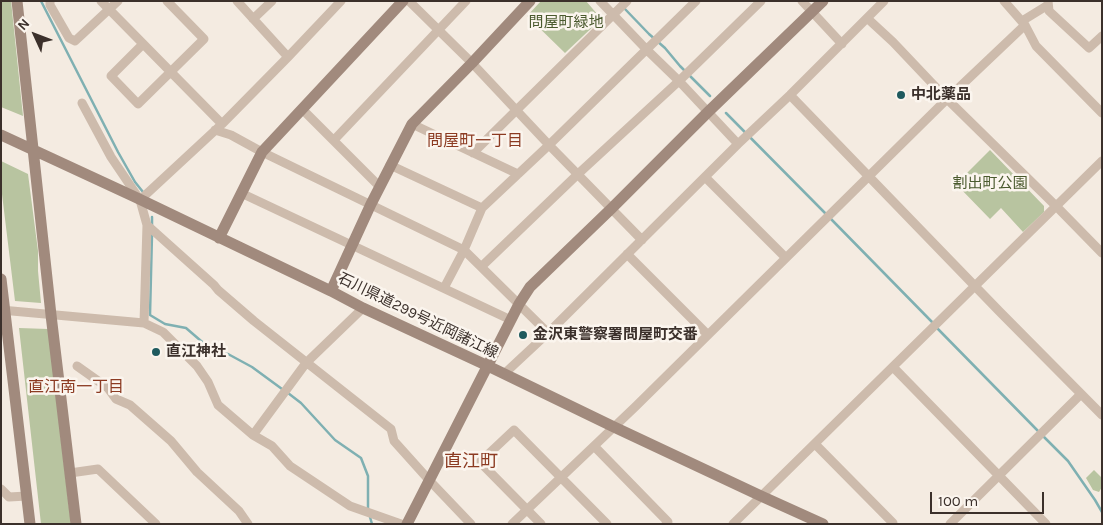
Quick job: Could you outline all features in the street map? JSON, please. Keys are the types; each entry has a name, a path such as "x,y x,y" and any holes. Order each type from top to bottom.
{"street":[{"path":"17,1 76,524"},
{"path":"50,1 50,5 69,38 75,41 118,1"},
{"path":"101,1 171,72 219,127 231,136 464,250 548,333"},
{"path":"143,44 111,76 138,104 204,39 167,1"},
{"path":"236,1 288,57"},
{"path":"253,19 272,1"},
{"path":"140,200 219,127 341,1"},
{"path":"219,238 262,152 404,1"},
{"path":"409,1 472,63 642,240"},
{"path":"334,140 466,1"},
{"path":"331,291 371,204 412,124 530,1"},
{"path":"600,1 616,12 653,44 708,112 738,144"},
{"path":"444,288 464,250 482,208 696,1"},
{"path":"481,267 761,1"},
{"path":"802,1 842,44"},
{"path":"407,524 519,304 530,287 824,1"},
{"path":"504,374 548,333 884,1"},
{"path":"1004,1 1023,23 1036,46 1102,113"},
{"path":"473,153 626,2"},
{"path":"512,524 708,335 1023,23 1048,3"},
{"path":"1048,3 1049,11 1089,48 1102,36"},
{"path":"867,18 1102,253"},
{"path":"790,95 1102,415"},
{"path":"82,103 111,157 140,200 148,226 144,323"},
{"path":"302,109 380,187"},
{"path":"412,124 518,174"},
{"name":"石川県道299号近岡諸江線","path":"1,135 614,427 823,524"},
{"path":"733,524 1102,161"},
{"path":"390,166 482,208"},
{"path":"705,177 786,258"},
{"path":"241,193 511,320"},
{"path":"148,226 218,290 306,363 391,429 394,441 471,524"},
{"path":"627,254 708,335"},
{"path":"1,279 3,310 30,524"},
{"path":"253,435 306,363 363,308"},
{"path":"3,310 144,323 163,332 197,366 208,382 218,405 253,435 272,446 290,466 350,506 401,524"},
{"path":"77,366 108,388 116,399 130,404 171,441 197,472 240,511 248,524"},
{"path":"893,367 1046,524"},
{"path":"950,524 1081,394"},
{"path":"541,524 480,462 514,430 606,524"},
{"path":"815,444 892,524"},
{"path":"594,446 668,522 666,524"},
{"path":"70,474 98,469 156,524"},
{"path":"1,489 9,497 27,496"}],"green space":[{"path":"1,1 11,1 23,116 1,107"},
{"name":"問屋町緑地","path":"541,1 586,1 598,15 599,21 565,53 527,16"},
{"name":"割出町公園","path":"990,150 1044,206 1044,212 1023,232 1001,208 990,219 956,184"},
{"path":"1,161 28,174 38,251 41,303 15,301 1,186"},
{"path":"19,328 48,329 71,524 41,524"},
{"path":"1094,470 1102,478 1102,487 1099,492 1093,490 1086,478"}],"waterway":[{"path":"41,1 118,152 143,192"},
{"path":"624,8 710,96"},
{"path":"726,113 826,214"},
{"path":"152,217 152,226"},
{"path":"830,218 933,323"},
{"path":"152,234 150,315 165,324 186,328 215,353 228,354 252,367 282,389"},
{"path":"936,327 1039,432"},
{"path":"288,393 301,403 335,440 361,458 368,476 368,509"},
{"path":"1043,436 1068,461 1102,512"},
{"path":"370,517 372,524"}],"place":[{"name":"中北薬品","path":"901,95"},
{"name":"金沢東警察署問屋町交番","path":"523,335"},
{"name":"直江神社","path":"156,352"}],"district":[{"name":"問屋町一丁目","path":"475,141"},
{"name":"直江南一丁目","path":"76,387"},
{"name":"直江町","path":"471,462"}]}
